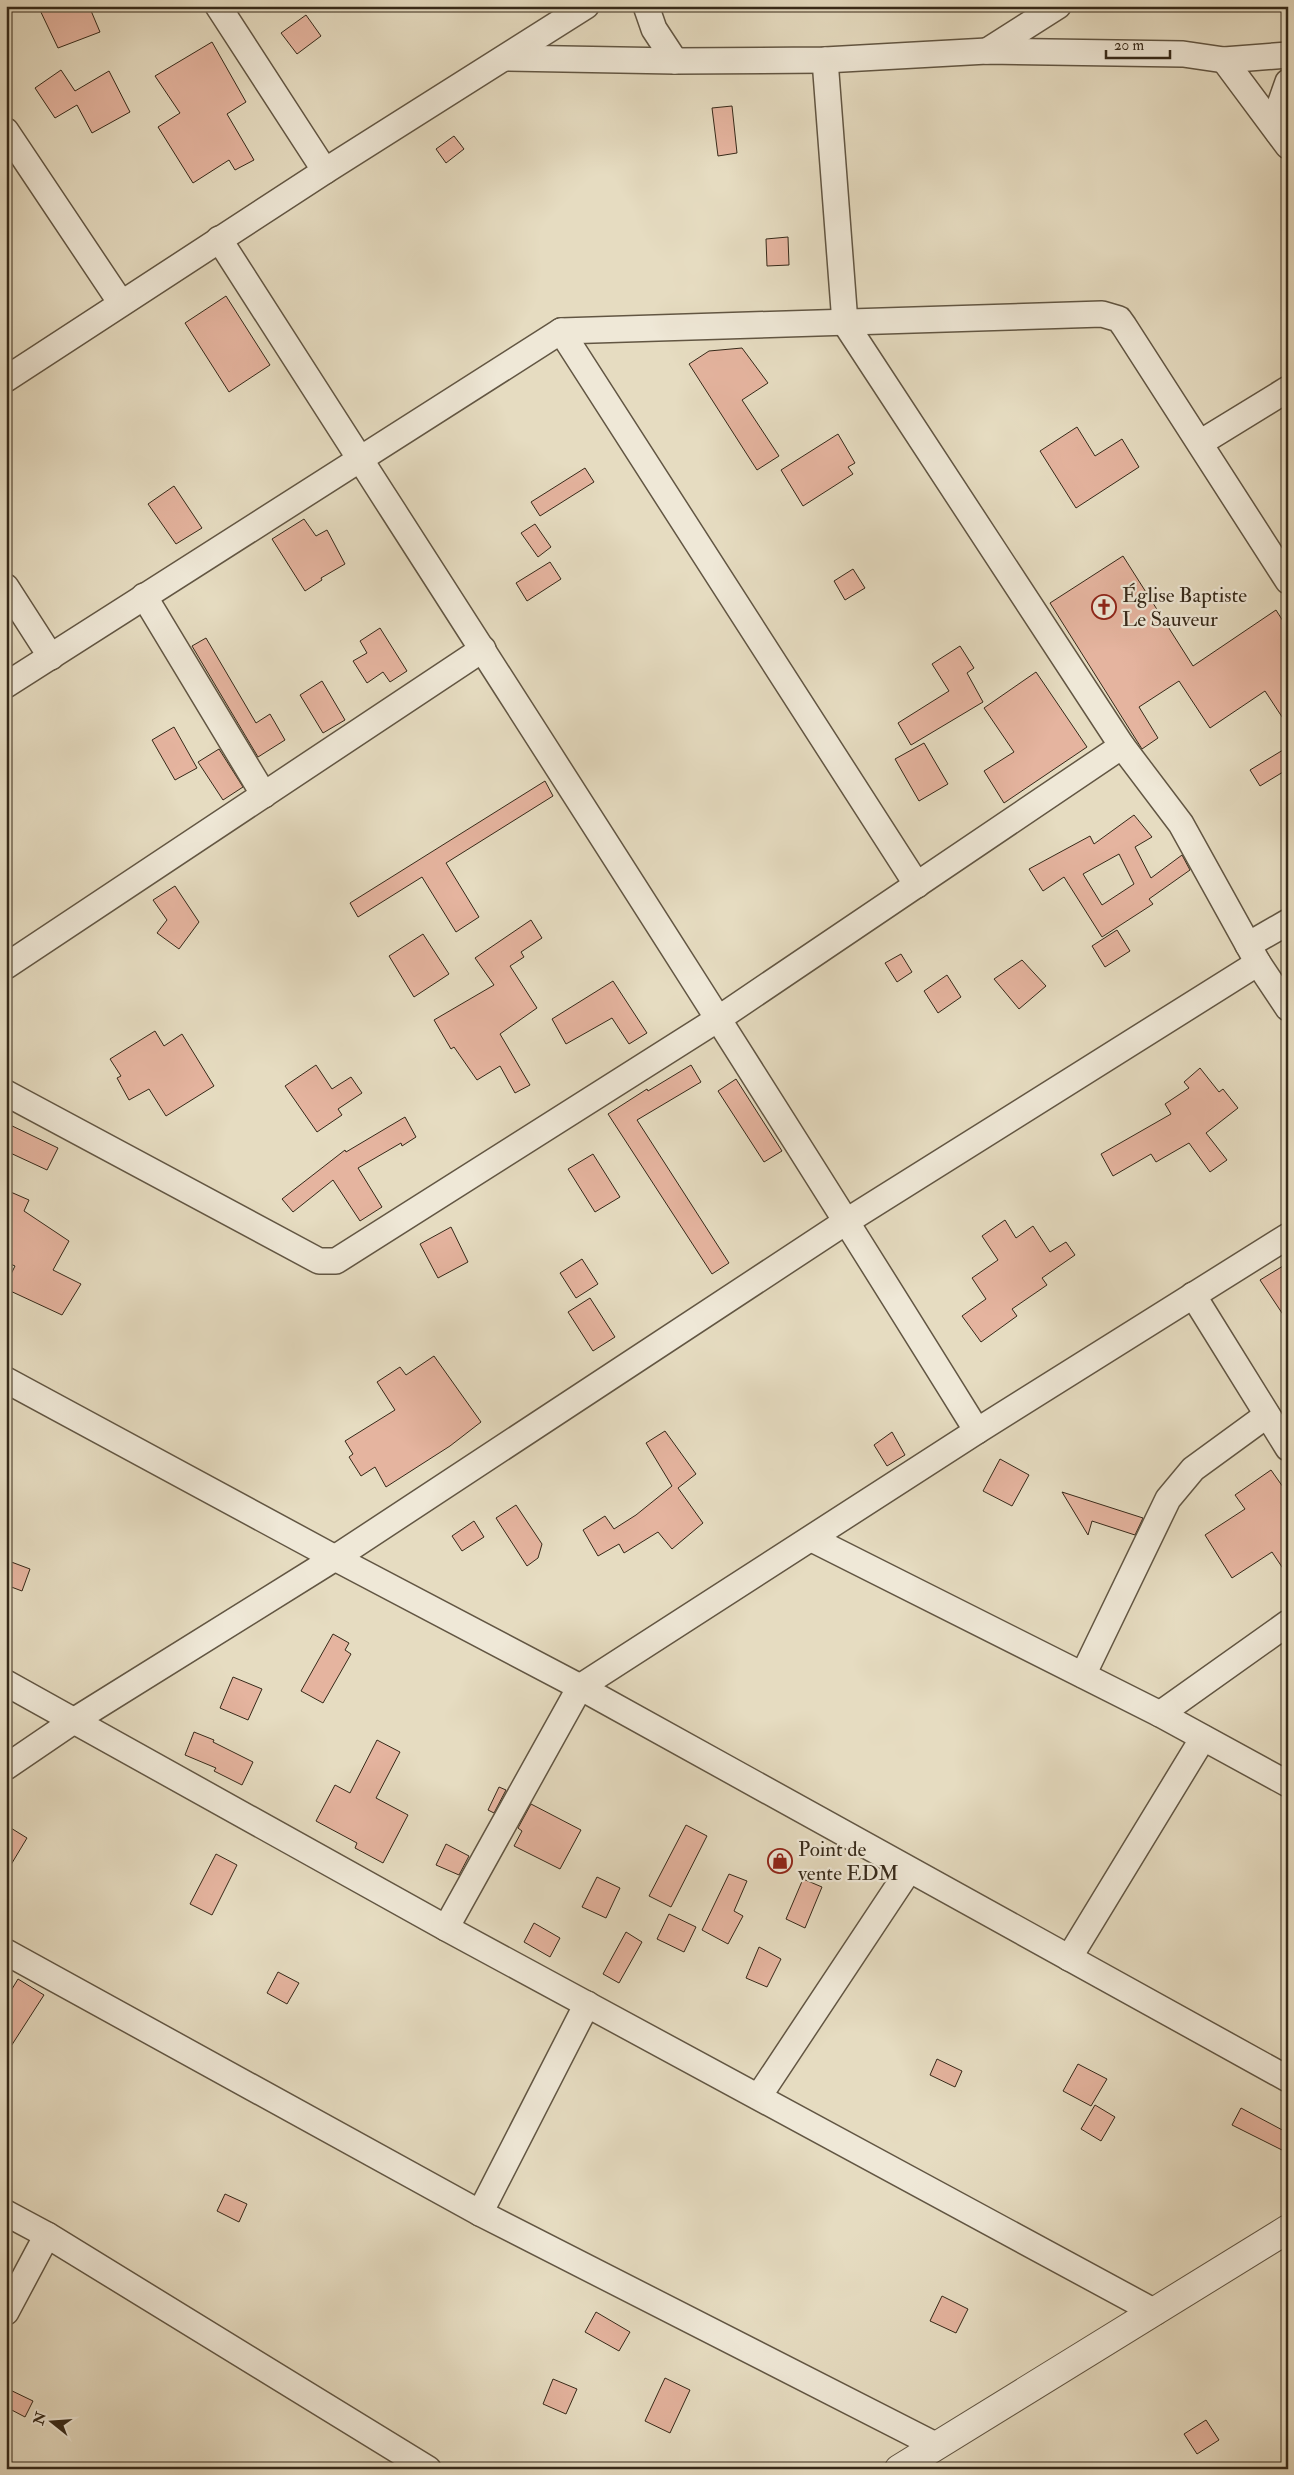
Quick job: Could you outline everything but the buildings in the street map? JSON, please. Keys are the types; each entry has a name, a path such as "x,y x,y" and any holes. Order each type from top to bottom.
{"street":[{"path":"218,6 325,171"},
{"path":"6,379 219,239 586,6"},
{"path":"646,6 654,29 675,61"},
{"path":"987,51 1058,6"},
{"path":"506,58 675,61 824,60 987,51 1183,54 1224,60 1288,55"},
{"path":"824,60 845,323 1122,746 1181,824 1253,954 1288,1008"},
{"path":"1224,60 1283,139"},
{"path":"1283,139 1277,113 1288,82"},
{"path":"6,131 121,303"},
{"path":"219,239 847,1221 977,1431"},
{"path":"6,685 359,458 561,332 1102,314 1112,316 1119,319 1124,326 1288,581"},
{"path":"561,332 917,885"},
{"path":"1200,443 1288,389"},
{"path":"6,587 51,657"},
{"path":"144,596 264,795"},
{"path":"6,966 483,650"},
{"path":"6,1094 319,1261 327,1262 344,1257 718,1019 1122,746"},
{"path":"6,1767 75,1720 335,1558 1253,954 1288,922"},
{"path":"446,1928 580,1687 977,1431 1288,1236"},
{"path":"1193,1295 1288,1448"},
{"path":"6,1380 335,1558 580,1687 1288,2079"},
{"path":"1083,1676 1157,1519 1172,1494 1193,1469 1267,1415"},
{"path":"812,1539 1160,1714 1288,1784"},
{"path":"1160,1714 1288,1623"},
{"path":"6,1683 446,1928 1155,2312"},
{"path":"1069,1958 1203,1738"},
{"path":"758,2096 909,1870"},
{"path":"6,1952 480,2213 937,2446"},
{"path":"480,2213 587,2004"},
{"path":"6,2214 47,2235 396,2462 428,2469"},
{"path":"899,2469 1288,2229"},
{"path":"6,2312 47,2235"}],"place":[{"name":"Église Baptiste Le Sauveur","path":"1104,607"},
{"name":"Point de vente EDM","path":"780,1861"}]}
